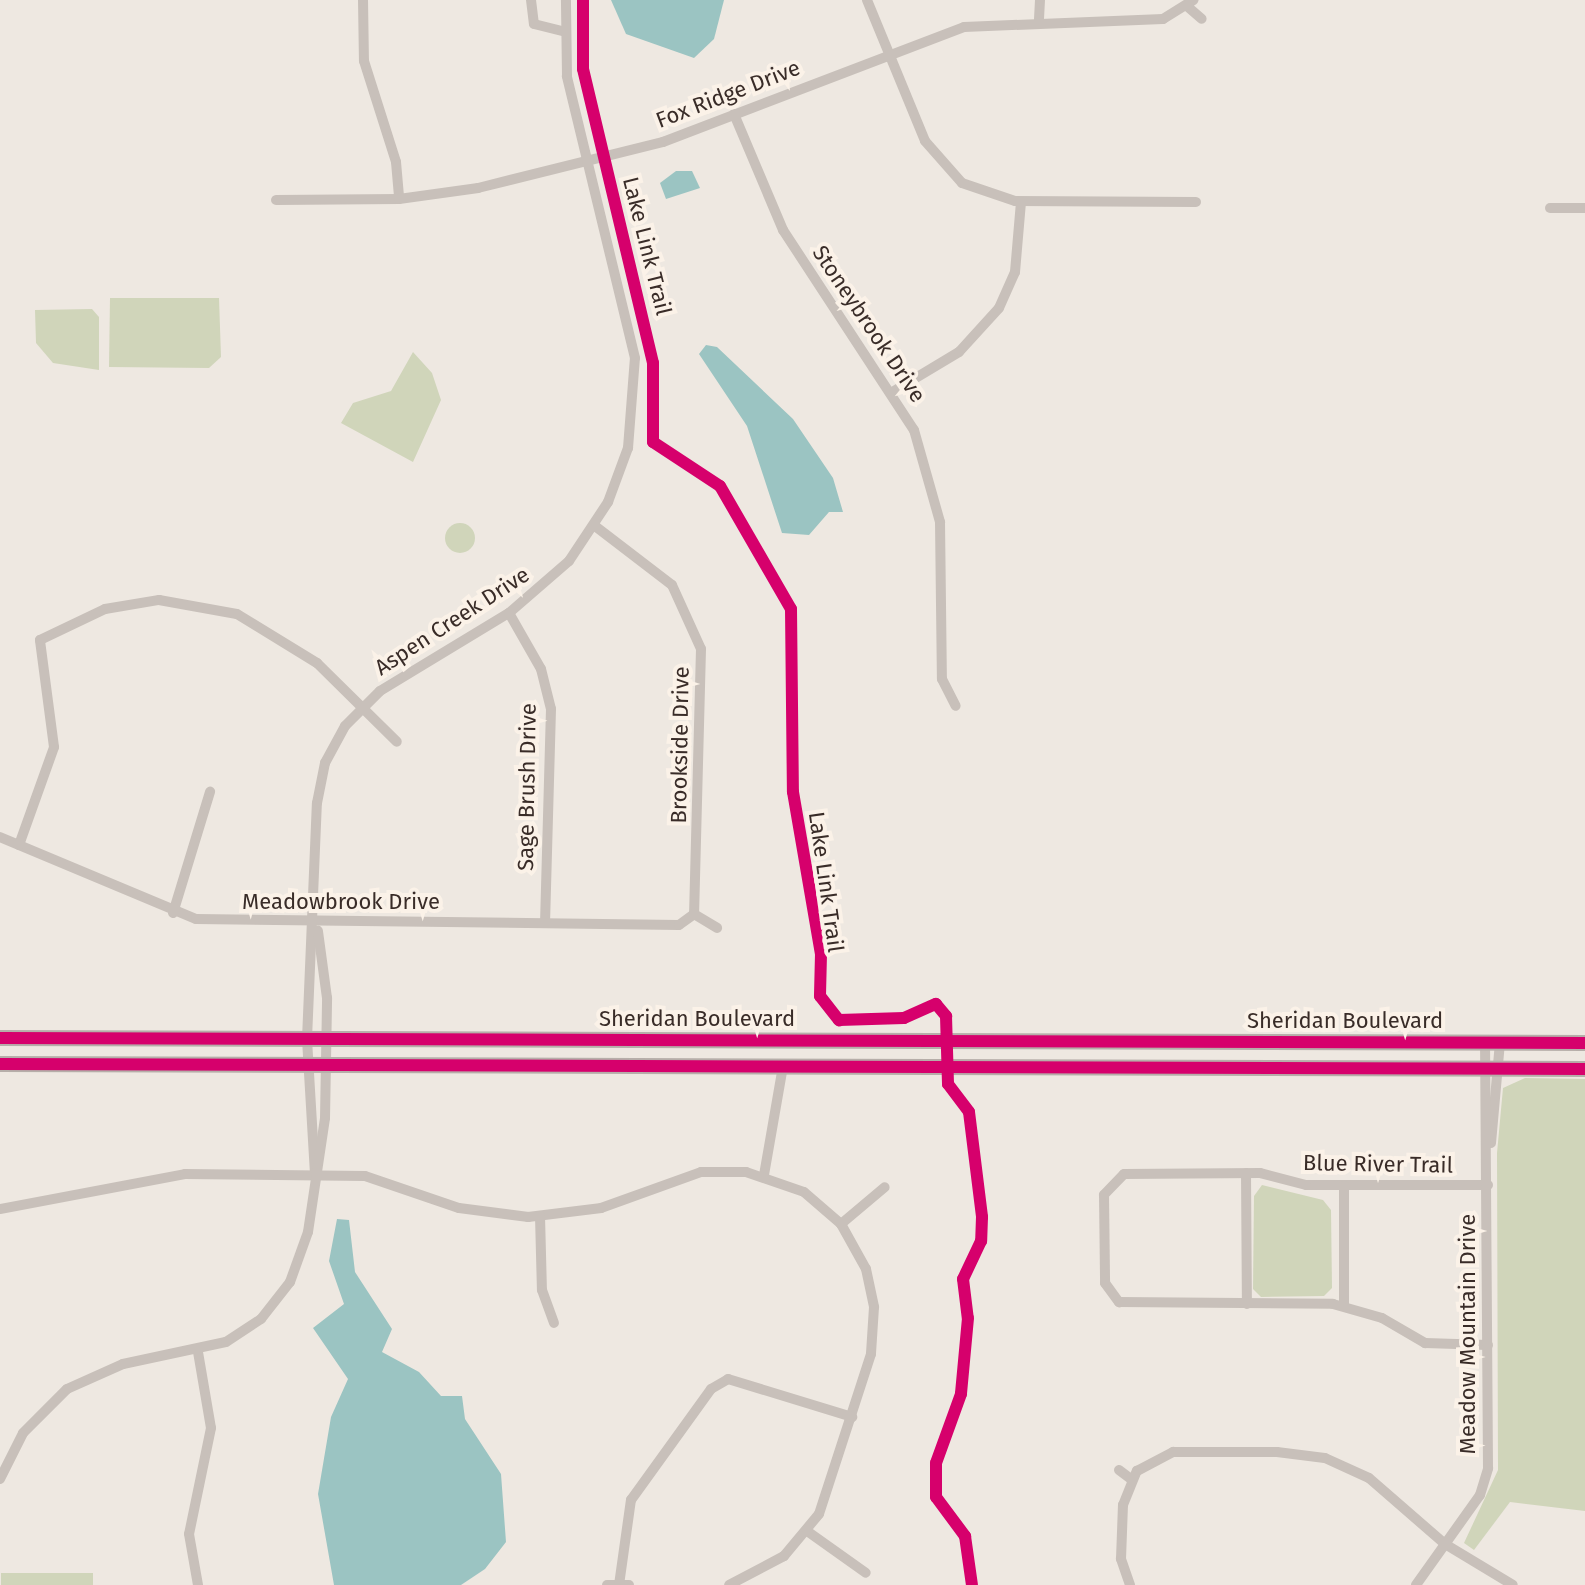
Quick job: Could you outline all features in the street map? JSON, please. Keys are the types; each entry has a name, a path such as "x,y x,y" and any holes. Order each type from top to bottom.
{"main road":[{"name":"Sheridan Boulevard","path":"0,1038 1585,1043"},
{"path":"0,1064 1585,1069"}],"street":[{"path":"363,0 364,61 396,162 399,199"},
{"path":"531,0 534,24 565,32"},
{"name":"Aspen Creek Drive","path":"315,1174 307,1039 316,921 320,783 334,744 363,705 509,613 549,582 595,526 628,448 636,387 631,330 567,76 566,0"},
{"path":"867,0 935,157 977,191 1021,202 1196,202"},
{"path":"1039,19 1040,0"},
{"path":"1191,4 1202,19"},
{"name":"Fox Ridge Drive","path":"276,200 399,199 588,161 734,114 888,51 964,27 1039,19 1163,19 1191,4"},
{"name":"Stoneybrook Drive","path":"734,114 783,230 894,391 935,493 942,679 956,706"},
{"path":"894,391 959,352 999,308 1015,272 1021,202"},
{"path":"1550,208 1585,208"},
{"name":"Brookside Drive","path":"595,526 672,585 701,649 694,914"},
{"path":"19,845 51,768 54,726 37,651 54,627 132,603 214,606 288,641 363,705 397,742"},
{"name":"Sage Brush Drive","path":"509,613 541,669 551,709 545,923"},
{"path":"173,913 210,792"},
{"name":"Meadowbrook Drive","path":"0,837 173,913 216,921 679,925 694,914"},
{"path":"694,914 717,928"},
{"name":"Aspen Creek Drive","path":"0,1479 23,1433 67,1389 123,1364 198,1352 245,1331 285,1291 303,1253 326,1065 316,921"},
{"name":"Meadow Mountain Drive","path":"1416,1585 1486,1481 1488,1157 1492,1042"},
{"path":"764,1175 783,1066"},
{"path":"0,1209 161,1175 315,1174 371,1177 459,1208 540,1216 601,1208 701,1172 764,1175 804,1192 841,1224 866,1269 874,1307 871,1354 852,1417 807,1531 770,1566 729,1585"},
{"path":"1246,1173 1247,1304"},
{"name":"Blue River Trail","path":"1488,1185 1344,1186 1246,1173 1124,1174 1102,1185 1105,1283 1116,1306 1344,1305 1425,1343 1488,1345"},
{"path":"1344,1186 1344,1305"},
{"path":"841,1224 885,1187"},
{"path":"540,1216 542,1290 554,1323"},
{"path":"198,1352 211,1428 187,1557 198,1585"},
{"path":"619,1585 631,1500 711,1389 728,1379 852,1417"},
{"path":"1131,1479 1173,1452 1301,1453 1369,1478 1445,1544 1513,1585"},
{"path":"1119,1470 1131,1479"},
{"path":"1130,1585 1121,1559 1131,1479"},
{"path":"807,1531 866,1573"},
{"path":"607,1585 629,1585"}],"green space":[{"path":"110,298 219,298 221,357 209,368 109,367"},
{"path":"92,309 99,317 99,370 53,363 36,343 35,310"},
{"path":"413,352 432,373 441,400 413,462 341,423 353,403 391,391"},
{"path":"460,523 471,527 475,538 471,549 460,553 449,549 445,538 449,527"},
{"path":"1525,1078 1585,1079 1585,1511 1510,1502 1474,1550 1464,1543 1498,1470 1497,1153 1503,1088"},
{"path":"1262,1185 1323,1200 1331,1210 1332,1288 1324,1296 1261,1297 1253,1289 1254,1196"},
{"path":"1,1573 93,1573 93,1585 1,1585"}],"water":[{"path":"611,0 724,0 714,39 694,58 626,34"},
{"path":"676,171 692,171 700,188 666,199 660,183"},
{"path":"706,345 717,347 793,419 833,478 843,512 829,512 809,535 782,533 747,426 699,354"},
{"path":"337,1219 349,1220 355,1272 392,1329 382,1352 419,1372 441,1396 462,1396 465,1419 501,1474 506,1542 485,1569 461,1585 334,1585 318,1494 331,1417 348,1379 313,1328 344,1304 329,1261"}],"cycle path":[{"name":"Lake Link Trail","path":"583,0 583,69 653,363 653,442 720,486 791,609 793,792 821,954 820,996 839,1020 904,1018 936,1004 946,1016 948,1084 969,1112 982,1217 981,1241 963,1279 968,1318 961,1394 936,1463 936,1497 965,1536 972,1585"},
{"path":"0,1038 1585,1043"},
{"path":"0,1064 1585,1069"}]}
